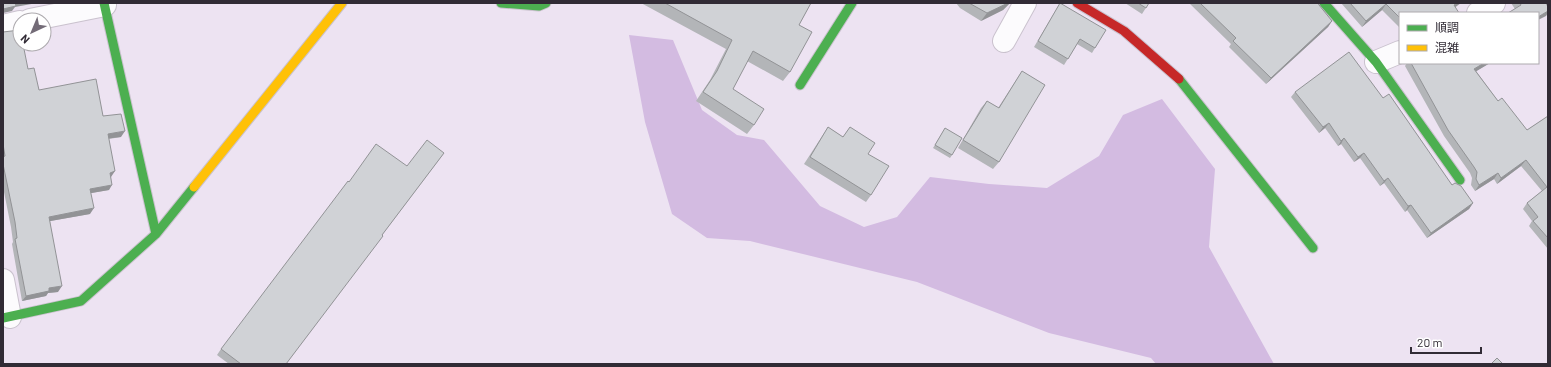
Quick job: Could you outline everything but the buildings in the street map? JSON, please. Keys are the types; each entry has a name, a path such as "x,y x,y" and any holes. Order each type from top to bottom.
{"street":[{"path":"3,280 7,317 82,301 156,234 342,3"},
{"path":"501,3 539,6 546,3"},
{"path":"800,85 852,3"},
{"path":"1004,41 1025,3"},
{"path":"1077,3 1124,31 1178,77 1313,248"},
{"path":"1324,3 1376,62 1460,180"},
{"path":"1480,12 1494,3"},
{"path":"52,15 104,4 156,234"},
{"path":"1376,62 1399,52"}],"shaded area":[{"path":"629,35 673,40 702,110 737,135 764,140 820,206 864,227 897,217 930,177 989,184 1047,188 1099,156 1123,115 1162,99 1215,169 1209,247 1274,364 1156,364 1151,358 1049,333 917,282 750,241 707,238 672,214 645,122"}],"traffic: fast":[{"path":"104,3 156,234"},
{"path":"501,3 539,6 546,3"},
{"path":"800,85 852,3"},
{"path":"1324,3 1376,62 1460,180"},
{"path":"1179,79 1313,248"},
{"path":"3,318 81,301 156,234 194,187"}],"traffic: slow":[{"path":"194,187 342,3"}],"traffic: jam":[{"path":"1077,3 1124,31 1179,79"}]}
